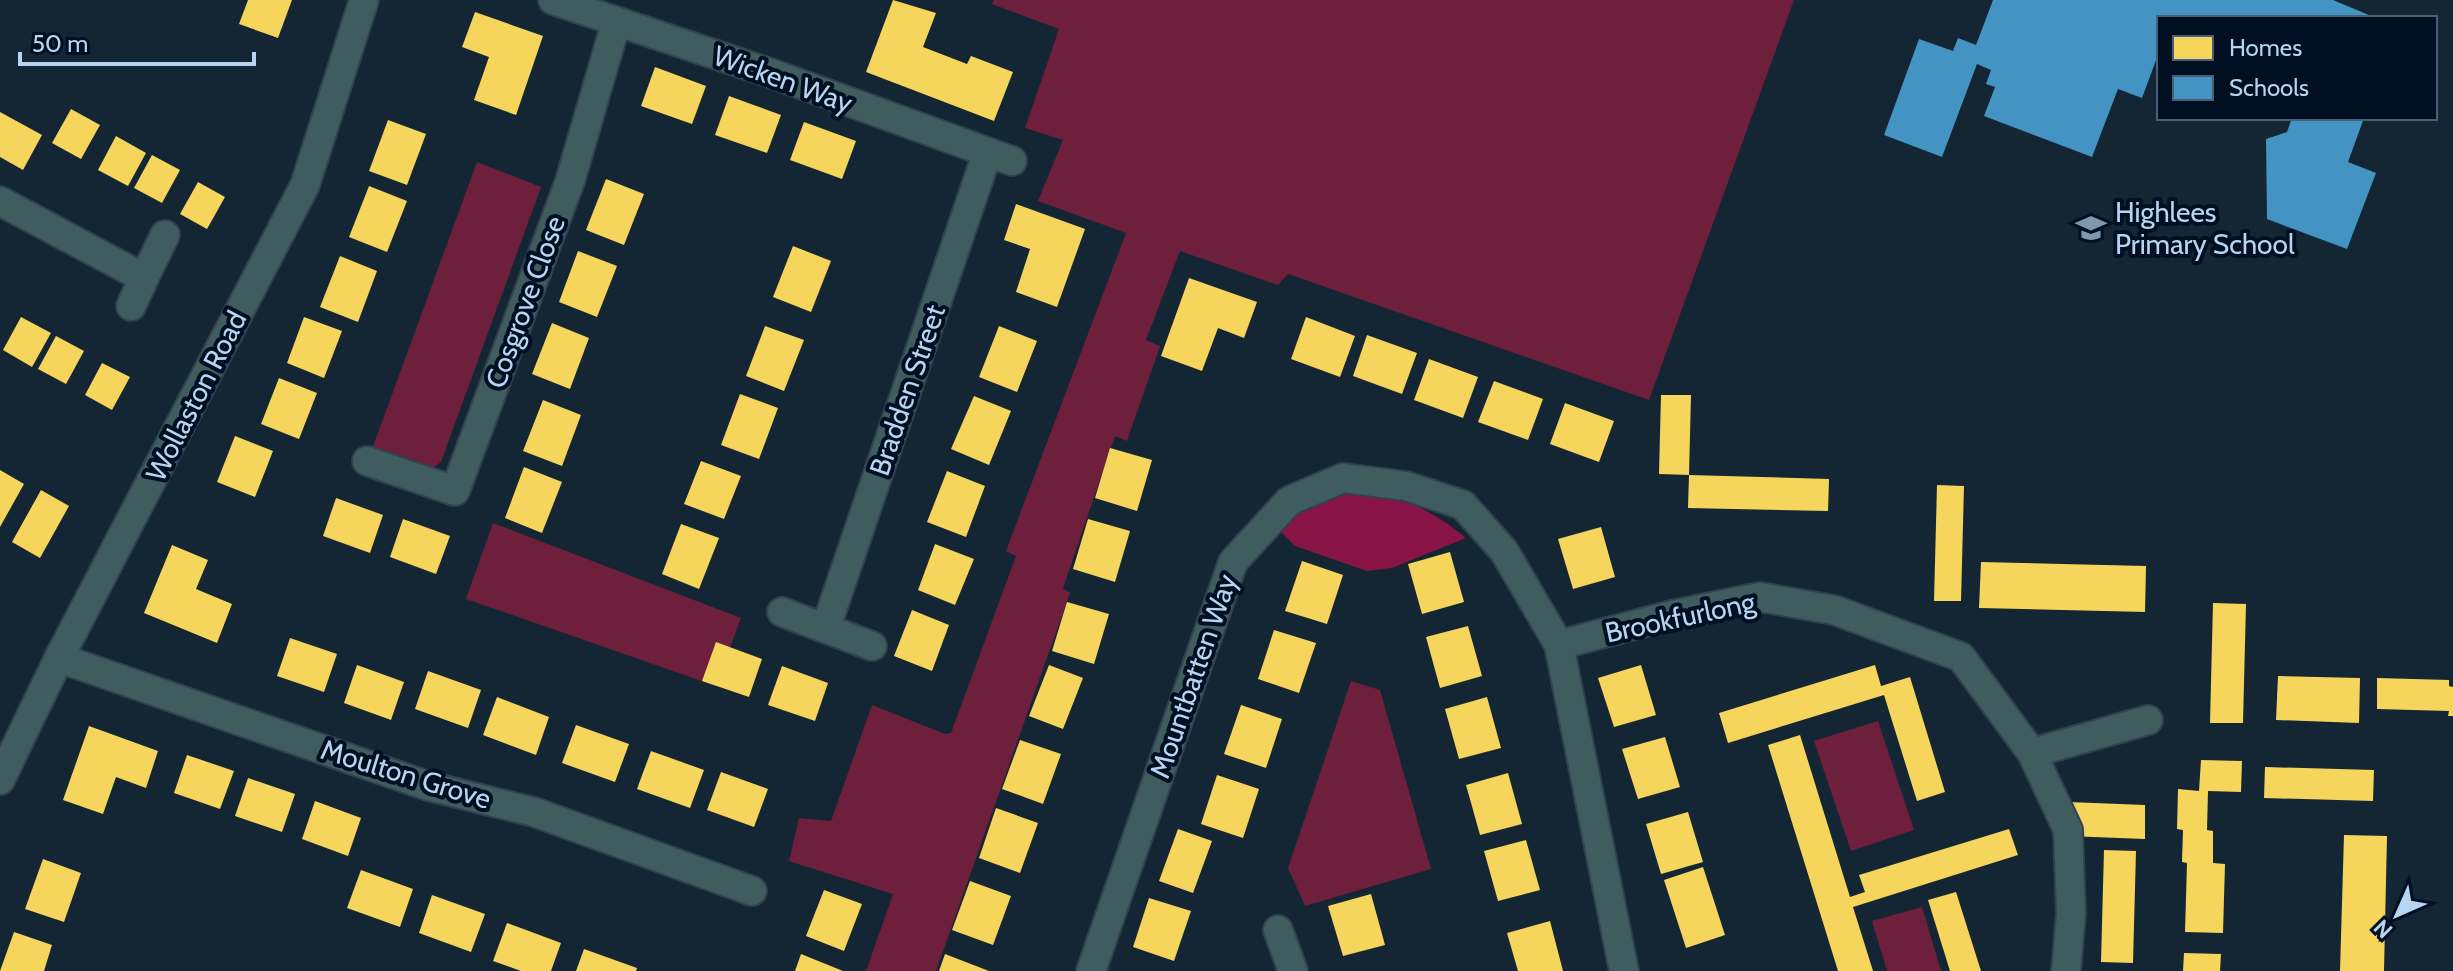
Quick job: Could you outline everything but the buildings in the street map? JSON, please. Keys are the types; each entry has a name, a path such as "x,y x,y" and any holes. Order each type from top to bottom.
{"street":[{"name":"Wollaston Road","path":"0,780 59,658 305,185 364,0"},
{"name":"Wicken Way","path":"553,0 770,73 1000,158"},
{"name":"Cosgrove Close","path":"367,461 455,491 570,181 616,23"},
{"name":"Bradden Street","path":"826,627 1000,158"},
{"path":"0,201 144,278"},
{"path":"131,306 165,235"},
{"name":"Mountbatten Way","path":"1091,971 1233,562 1289,501 1343,478 1406,486 1463,505 1504,551 1559,645 1624,971"},
{"name":"Brookfurlong","path":"1559,645 1672,615 1760,597 1834,610 1961,657 2032,753 2068,830 2071,914 2066,971"},
{"path":"782,612 872,646"},
{"name":"Moulton Grove","path":"59,658 428,786 534,812 752,891"},
{"path":"2032,753 2148,720"},
{"path":"1278,930 1293,971"}],"shaded area":[{"path":"994,0 1794,0 1649,400 1288,274 1278,285 1180,251 1146,340 1160,346 1127,441 1115,436 1063,588 1070,593 936,971 866,971 893,894 789,861 799,818 831,821 872,705 945,734 951,733 1016,556 1006,551 1126,233 1038,201 1063,140 1025,128 1059,29 992,4"},
{"path":"477,162 541,187 441,462 427,472 371,452"},
{"path":"1335,492 1373,494 1405,502 1435,516 1466,538 1392,568 1367,571 1295,546 1277,528 1296,509"},
{"path":"493,523 741,618 716,686 466,599"},
{"path":"1351,681 1380,690 1431,869 1305,906 1288,868"},
{"path":"1878,721 1914,830 1851,851 1814,741"},
{"path":"1922,907 1941,971 1887,971 1872,921"}],"place":[{"name":"Highlees Primary School","path":"2091,228"}]}
